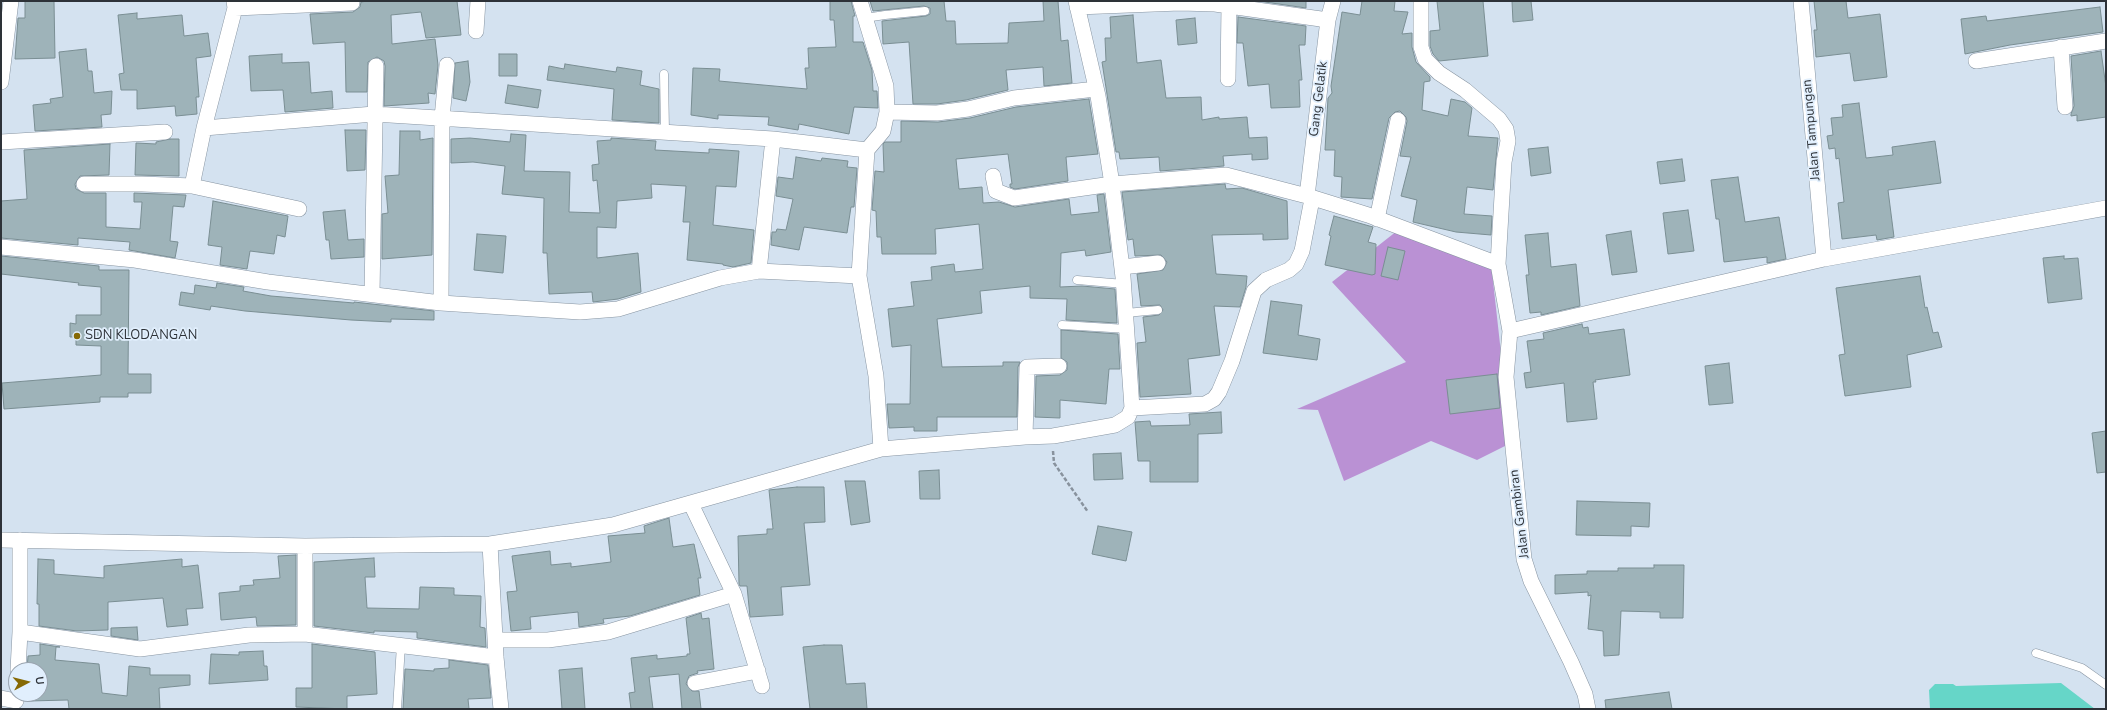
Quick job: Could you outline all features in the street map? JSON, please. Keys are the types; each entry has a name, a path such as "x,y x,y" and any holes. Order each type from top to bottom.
{"street":[{"path":"1,82 12,1"},
{"path":"476,31 478,1"},
{"path":"860,1 886,86 888,112 883,131 867,150 859,276 876,376 882,449"},
{"name":"Gang Gelatik","path":"1132,408 1200,405 1214,399 1219,392 1232,361 1254,291 1266,280 1288,270 1296,264 1302,251 1310,198 1328,20 1332,1"},
{"name":"Jalan Gambiran","path":"1422,1 1420,47 1424,59 1439,74 1465,90 1499,119 1506,129 1508,141 1504,162 1498,264 1510,331 1506,377 1524,559 1531,581 1574,668 1585,694 1588,709"},
{"name":"Jalan Tampungan","path":"1801,1 1824,259"},
{"path":"192,186 204,128 234,4 352,3"},
{"path":"1,540 305,546 434,543 490,544 613,525 882,449 1053,436 1114,425 1128,417 1132,408 1124,284 1112,184 1096,89 1076,4 1180,3 1229,6 1328,20"},
{"path":"1228,79 1229,6"},
{"path":"1976,61 2106,41"},
{"path":"2061,47 2064,107"},
{"path":"441,303 442,118 447,65"},
{"path":"372,294 376,66"},
{"path":"888,112 937,113 968,109 1014,98 1096,89"},
{"path":"204,128 374,114 772,139 867,150"},
{"path":"1377,219 1398,120"},
{"path":"1,142 165,132"},
{"path":"759,271 772,139"},
{"path":"993,176 996,191 1014,198 1112,184 1226,175 1310,198 1377,219 1498,264"},
{"path":"84,184 192,186 299,209"},
{"path":"1510,331 1824,259 2106,208"},
{"path":"1,247 135,260 268,282 441,303 580,312 618,309 720,278 759,271 859,276"},
{"path":"1122,267 1158,263"},
{"path":"1025,437 1027,367 1059,366"},
{"path":"691,504 734,594 762,686"},
{"path":"18,662 20,540"},
{"path":"490,544 496,657 502,709"},
{"path":"305,546 305,634"},
{"path":"496,640 548,640 608,632 734,594"},
{"path":"20,632 140,649 248,635 305,634 496,657"},
{"path":"695,683 758,671"}],"lane":[{"path":"865,18 885,14 926,11"},
{"path":"664,74 665,132"},
{"path":"1076,280 1124,284"},
{"path":"1126,313 1158,310"},
{"path":"1062,325 1127,329"},
{"path":"397,709 401,646"},
{"path":"2036,653 2082,668 2106,685"}],"path":[{"path":"1053,436 1054,463 1088,512"}],"shaded area":[{"path":"1402,227 1491,263 1511,443 1477,460 1431,441 1344,481 1318,410 1297,409 1406,362 1332,282"},
{"path":"2061,683 2095,709 1930,709 1929,690 1935,684 1953,684 1956,686"}],"building":[{"path":"25,1 54,1 55,58 15,59 18,18 25,18"},
{"path":"457,1 461,35 426,38 421,12 391,15 392,44 435,39 438,65 435,94 428,93 429,103 384,106 385,66 384,61 377,57 368,62 367,92 346,92 345,42 313,44 310,14 353,12 360,7 361,2"},
{"path":"830,1 851,1 855,16 853,16 853,42 863,42 872,70 873,91 877,91 878,108 854,107 849,134 799,124 798,130 768,125 769,117 718,115 718,119 691,115 693,68 720,69 719,81 807,89 805,68 809,68 808,48 836,47 834,20 830,20"},
{"path":"870,1 944,1 946,21 955,21 956,44 1008,43 1009,23 1044,21 1043,1 1058,1 1061,41 1068,40 1072,83 1044,86 1043,67 1006,70 1008,90 966,100 937,104 913,104 909,42 883,44 882,21 926,16 930,14 930,8 924,6 873,11"},
{"path":"1258,1 1306,1 1306,8"},
{"path":"1362,1 1395,1 1394,11 1408,12 1402,34 1412,33 1412,47 1416,62 1430,77 1430,81 1424,82 1422,110 1448,116 1451,99 1465,102 1472,108 1468,136 1498,138 1493,190 1467,187 1464,214 1492,216 1491,235 1456,232 1413,222 1417,200 1401,196 1411,157 1400,156 1407,121 1406,117 1400,111 1395,112 1389,118 1372,199 1341,197 1342,177 1334,176 1335,150 1325,150 1328,98 1332,93 1331,86 1342,12 1360,15"},
{"path":"1437,1 1483,1 1488,56 1439,61 1433,54 1430,46 1430,31 1440,30"},
{"path":"1512,1 1531,1 1533,20 1513,22"},
{"path":"1814,1 1846,1 1848,18 1880,14 1887,77 1854,81 1850,53 1816,57 1814,30 1817,30"},
{"path":"2100,7 2103,32 2010,45 1965,54 1961,19 1986,16 1987,21"},
{"path":"137,13 137,19 182,15 184,36 208,33 211,56 196,58 199,97 196,97 197,114 176,116 175,106 137,109 137,90 121,90 119,74 124,73 118,15"},
{"path":"1133,15 1137,63 1161,60 1166,98 1201,97 1202,120 1219,117 1219,119 1247,117 1249,138 1267,137 1268,159 1252,160 1252,154 1223,156 1224,166 1160,171 1159,157 1120,159 1119,152 1116,152 1102,62 1106,61 1105,38 1111,38 1110,17"},
{"path":"1238,17 1306,26 1305,45 1299,45 1302,80 1299,80 1300,107 1271,108 1269,84 1248,86 1243,43 1237,43"},
{"path":"1195,18 1197,43 1178,45 1176,20"},
{"path":"86,49 88,71 92,71 94,93 112,91 111,114 101,115 102,127 35,131 33,105 51,103 50,99 63,97 59,52"},
{"path":"2101,51 2106,87 2106,117 2077,121 2077,115 2071,116 2074,106 2071,56"},
{"path":"282,54 282,63 309,62 311,93 332,91 333,108 285,112 283,90 251,91 249,56"},
{"path":"499,54 517,54 517,76 499,76"},
{"path":"468,61 470,82 466,101 453,98 455,63"},
{"path":"565,64 616,72 617,67 642,71 640,85 659,89 659,123 612,120 614,89 547,80 549,66 564,69"},
{"path":"508,85 541,90 538,108 505,103"},
{"path":"1089,99 1098,154 1066,157 1068,181 1015,189 1010,187 1010,184 1012,184 1008,154 956,159 959,189 982,187 983,203 999,202 1015,207 1069,199 1071,215 1099,212 1097,195 1104,194 1111,252 1086,256 1085,250 1061,253 1060,287 1082,286 1115,289 1117,323 1066,320 1067,299 1030,298 1030,286 980,291 982,313 937,319 942,367 1003,366 1003,362 1020,362 1018,367 1017,417 937,417 937,431 914,431 914,427 889,428 887,404 910,404 911,345 892,347 888,309 914,306 911,282 932,280 931,267 954,264 955,272 983,269 979,224 935,229 936,254 882,254 881,237 877,237 876,211 872,210 875,171 884,172 883,144 885,142 901,142 901,121 938,122 970,118 1016,107"},
{"path":"1859,103 1866,158 1893,155 1892,147 1935,141 1941,183 1888,190 1894,237 1877,240 1876,235 1842,239 1838,203 1844,202 1839,158 1836,159 1835,148 1829,149 1827,136 1833,135 1831,118 1843,117 1842,105"},
{"path":"345,130 366,130 365,170 347,171"},
{"path":"400,131 420,131 420,140 433,138 432,255 382,259 382,214 388,213 385,176 399,175"},
{"path":"511,134 526,135 524,171 570,172 569,212 600,213 597,180 593,181 592,165 599,164 597,141 611,140 611,138 656,141 655,150 709,153 709,149 739,151 736,187 716,186 713,225 754,230 751,263 733,267 723,264 687,260 690,222 683,222 686,186 651,184 652,198 617,201 616,228 597,227 597,258 638,253 641,292 618,299 593,302 592,292 549,294 547,253 543,253 544,198 502,194 505,166 473,162 451,163 451,139 470,138 510,142"},
{"path":"179,139 179,176 135,175 136,143 156,144 156,142"},
{"path":"110,144 109,175 80,176 75,184 76,189 84,193 106,193 106,227 140,229 142,202 134,202 134,193 186,195 184,207 173,206 170,241 178,242 175,258 129,250 130,242 78,238 78,245 1,238 1,201 27,199 24,150"},
{"path":"1548,147 1551,173 1531,176 1528,149"},
{"path":"796,157 821,161 822,158 848,161 847,167 857,168 854,207 851,207 847,233 804,227 799,250 771,245 772,232 776,232 777,229 786,230 793,199 776,196 778,177 793,179"},
{"path":"1682,159 1685,181 1660,184 1657,162"},
{"path":"1738,177 1745,222 1779,217 1786,259 1767,263 1767,257 1724,262 1719,219 1716,219 1711,180"},
{"path":"1225,184 1226,189 1242,188 1287,201 1288,239 1263,240 1263,234 1212,235 1216,274 1247,276 1246,287 1240,307 1214,306 1220,355 1188,359 1191,394 1140,397 1137,343 1146,342 1143,317 1159,315 1163,310 1160,305 1141,306 1137,274 1163,270 1167,262 1161,255 1135,256 1133,239 1128,240 1122,192"},
{"path":"213,201 288,216 285,237 277,235 274,254 250,251 247,269 220,265 222,247 208,245"},
{"path":"345,210 348,240 364,239 364,257 331,259 329,240 326,240 323,212"},
{"path":"1688,210 1694,251 1668,254 1663,213"},
{"path":"1334,216 1373,227 1368,242 1376,244 1375,274 1372,275 1325,265 1331,236 1329,235"},
{"path":"1631,231 1637,272 1612,275 1606,235"},
{"path":"1548,233 1551,267 1576,264 1580,306 1541,315 1541,312 1530,313 1526,275 1529,275 1525,235"},
{"path":"477,234 506,236 503,273 474,270"},
{"path":"1388,247 1405,251 1398,280 1381,276"},
{"path":"1,256 99,266 99,270 129,270 128,374 151,374 151,393 128,393 128,397 100,397 100,402 4,409 2,383 101,375 101,346 76,345 76,337 70,337 70,323 76,324 76,315 101,315 101,287 1,274"},
{"path":"2064,256 2064,259 2078,258 2082,299 2048,303 2043,258"},
{"path":"1920,276 1925,308 1927,307 1933,333 1938,332 1942,347 1907,355 1911,387 1845,396 1839,355 1845,354 1836,288"},
{"path":"217,283 244,287 243,291 271,296 354,302 434,311 434,320 391,319 391,322 351,320 245,311 211,306 210,310 179,305 181,292 194,294 195,285 216,288"},
{"path":"1271,301 1302,305 1298,335 1320,339 1317,360 1263,353"},
{"path":"1582,324 1583,328 1588,327 1589,334 1624,329 1630,375 1595,380 1596,382 1593,382 1597,419 1567,422 1564,383 1526,388 1524,373 1531,372 1527,341 1544,339 1543,333"},
{"path":"1061,330 1118,334 1120,369 1109,369 1106,404 1060,400 1060,418 1035,417 1036,376 1060,375 1067,370 1067,362 1061,358"},
{"path":"1729,363 1733,403 1709,405 1705,366"},
{"path":"1497,374 1500,408 1450,414 1446,380"},
{"path":"1221,412 1222,433 1198,434 1198,482 1150,482 1150,461 1138,461 1135,422 1150,421 1151,426 1190,425 1189,414"},
{"path":"2106,431 2106,472 2097,473 2092,433"},
{"path":"1121,453 1123,479 1094,480 1093,454"},
{"path":"939,470 940,499 920,499 919,471"},
{"path":"845,481 865,481 870,522 851,525"},
{"path":"797,487 824,487 825,522 804,523 810,585 781,587 783,615 750,617 747,586 740,586 739,584 738,536 767,534 767,529 773,529 769,490"},
{"path":"1577,501 1650,503 1649,527 1631,526 1631,536 1576,535"},
{"path":"669,518 673,547 694,544 701,578 698,578 700,595 630,616 603,619 604,623 579,627 578,612 530,617 531,629 511,631 507,592 517,591 512,556 550,551 551,565 571,563 571,567 611,562 608,536 645,533 644,526"},
{"path":"1098,526 1132,532 1126,561 1092,554"},
{"path":"296,555 296,625 257,626 256,617 221,620 219,593 240,591 240,586 254,585 253,580 280,578 278,556"},
{"path":"374,558 375,577 365,577 367,608 419,609 420,587 454,588 454,595 481,596 480,627 485,628 486,647 417,638 417,632 374,631 374,633 314,626 314,562"},
{"path":"38,559 54,560 54,574 104,578 104,566 182,559 182,567 198,565 203,608 186,609 188,625 167,627 163,598 108,602 108,630 77,631 39,626 39,604 37,604"},
{"path":"1654,565 1684,565 1683,618 1660,618 1660,612 1621,611 1619,655 1604,656 1603,631 1588,629 1591,595 1588,596 1588,592 1555,594 1555,575 1587,574 1587,571 1618,571 1618,568 1654,568"},
{"path":"701,613 702,619 709,618 714,669 697,671 698,673 689,676 686,684 692,691 699,691 701,709 682,709 679,674 649,677 653,709 631,709 629,693 635,692 631,658 657,655 657,659 687,656 687,654 690,654 686,618"},
{"path":"137,627 138,640 111,636 111,628"},
{"path":"40,644 60,647 56,647 55,660 99,664 102,693 127,696 129,666 150,668 150,675 190,675 190,685 159,688 160,709 69,709 68,700 48,701 48,662 28,662 28,656 40,655"},
{"path":"312,644 375,652 377,694 347,696 347,709 296,707 296,688 312,688"},
{"path":"842,645 846,684 865,683 867,709 810,709 803,647"},
{"path":"263,651 264,666 267,666 268,680 209,684 211,654 239,655 239,652"},
{"path":"449,660 488,665 491,698 468,699 469,709 403,709 405,669 434,671 434,669 449,668"},
{"path":"582,668 585,709 562,709 559,670"},
{"path":"1669,692 1672,709 1606,709 1605,700"}],"place":[{"name":"SDN KLODANGAN","path":"77,336"}]}
